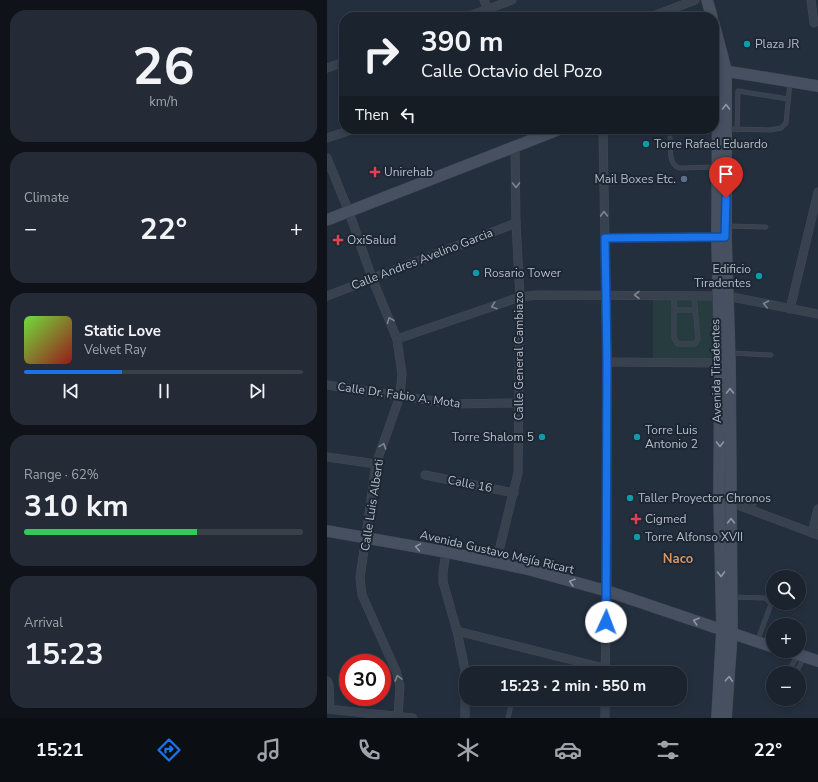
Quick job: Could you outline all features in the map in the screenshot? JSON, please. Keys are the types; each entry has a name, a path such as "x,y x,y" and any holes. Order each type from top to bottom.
{"main road":[{"path":"700,0 703,12"},
{"path":"707,0 711,12"},
{"path":"719,70 818,86"},
{"name":"Avenida Tiradentes","path":"717,718 730,597 732,416 726,360 722,295 723,234 731,130 719,70"},
{"path":"327,220 515,146 533,134"},
{"name":"Avenida Tiradentes","path":"718,134 717,167 723,234"},
{"name":"Avenida Tiradentes","path":"726,360 719,498 727,631 726,718"},
{"name":"Avenida Gustavo Mejía Ricart","path":"327,531 446,552 527,569 607,591 766,645"},
{"path":"806,657 818,661"}],"street":[{"path":"484,0 489,12"},
{"path":"491,12 512,0"},
{"path":"664,12 695,0"},
{"path":"811,0 814,23"},
{"path":"327,68 339,64"},
{"path":"327,138 339,134"},
{"path":"603,134 607,362 607,591 604,666"},
{"name":"Calle General Cambiazo","path":"496,563 518,473 520,297 516,223 515,146"},
{"name":"Calle Luis Alberti","path":"327,158 349,212 372,278 397,339 402,374 400,396 376,464 360,578 362,595 397,671 400,686 398,716"},
{"path":"790,308 818,192"},
{"name":"Calle Andres Avelino Garcia","path":"327,296 516,223"},
{"path":"605,238 723,234"},
{"path":"397,339 520,297 537,295 722,295 818,314"},
{"path":"607,362 726,360"},
{"name":"Calle Dr. Fabio A. Mota","path":"327,385 453,404 518,403"},
{"path":"327,457 376,464"},
{"name":"Calle 16","path":"425,475 514,493"},
{"path":"719,498 753,506 815,534 818,509"},
{"path":"446,552 443,582 457,631 465,670 465,718"},
{"path":"457,631 586,666"},
{"path":"327,681 329,685 329,709 363,716 398,716 413,718"},
{"path":"605,706 605,718"}],"lane":[{"path":"788,99 738,92 731,130 770,130 781,128 785,123 788,99 790,81"},
{"path":"670,138 672,161 675,166 679,168 717,167"},
{"path":"723,234 765,227"},
{"path":"674,295 675,342 678,344 688,345 695,344 698,339 694,295"},
{"path":"674,310 695,310"},
{"path":"726,360 771,355"},
{"path":"730,597 765,598 771,604 757,642"},
{"path":"508,718 511,706"}],"green space":[{"path":"653,298 716,298 714,360 653,359"}],"place":[{"name":"Plaza JR","path":"747,44"},
{"name":"Torre Rafael Eduardo","path":"646,144"},
{"name":"Unirehab","path":"375,172"},
{"name":"Mail Boxes Etc.","path":"684,179"},
{"name":"OxiSalud","path":"338,240"},
{"name":"Rosario Tower","path":"476,273"},
{"name":"Edificio Tiradentes","path":"759,276"},
{"name":"Torre Shalom 5","path":"542,437"},
{"name":"Torre Luis Antonio 2","path":"637,437"},
{"name":"Taller Proyector Chronos","path":"630,498"},
{"name":"Cigmed","path":"636,519"},
{"name":"Torre Alfonso XVII","path":"637,537"}],"district":[{"name":"Naco","path":"678,559"}],"route":[{"path":"606,622 607,362 605,238 725,237 726,198"}]}
